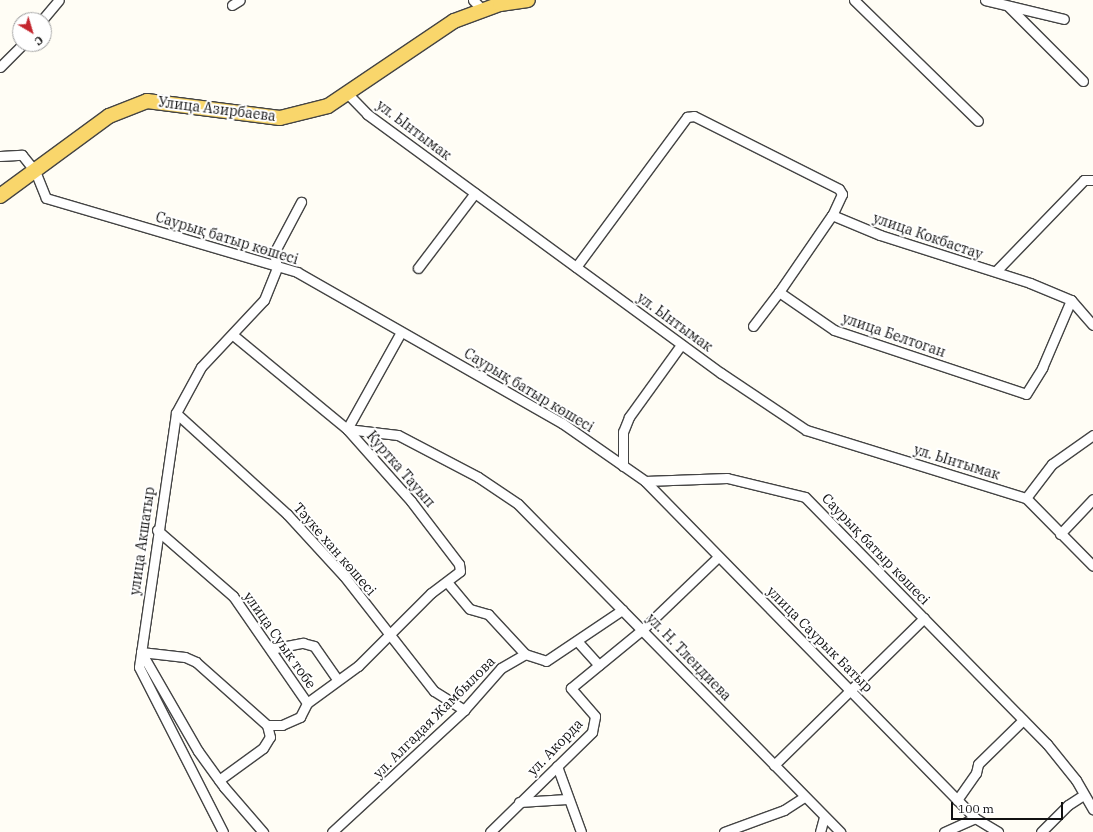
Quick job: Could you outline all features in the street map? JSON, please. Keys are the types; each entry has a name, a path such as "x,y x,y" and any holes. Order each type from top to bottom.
{"main road":[{"name":"Улица Азирбаева","path":"0,196 110,116 147,101 280,118 328,106 454,21 483,10 528,0"}],"street":[{"path":"49,12 59,0"},
{"path":"473,0 483,10"},
{"path":"854,0 978,121"},
{"path":"985,0 1064,19"},
{"path":"1008,6 1083,81"},
{"path":"0,67 15,52"},
{"name":"ул. Ынтымак","path":"347,93 367,114 681,344 806,430 1026,498"},
{"path":"576,267 687,118 694,116 839,189 842,194 832,215 779,292 753,326"},
{"name":"Саурық батыр көшесі","path":"0,156 22,155 35,171 46,198 296,272 562,423 645,481 728,478 805,497 1023,720 1076,780 1082,796 1093,810"},
{"path":"997,270 1084,180 1093,180"},
{"path":"418,268 475,193"},
{"path":"277,266 274,253 301,202"},
{"name":"улица Кокбастау","path":"832,215 987,272 997,270 1071,300 1093,325"},
{"name":"улица Акшатыр","path":"223,832 139,673 141,652 157,530 176,413 201,367 233,335 264,300 277,266"},
{"name":"улица Белтоган","path":"779,292 834,330 1026,394 1045,363 1071,300"},
{"path":"347,429 401,332"},
{"name":"Куртка Тауып","path":"233,335 347,429 411,501 459,564 456,577 447,582 388,634 358,666 337,679 307,703 300,717 282,725 267,725"},
{"path":"623,466 623,432 629,417 681,344"},
{"name":"Тәуке хан көшесі","path":"176,413 287,514 344,576 434,692 464,710"},
{"name":"ул. Н. Тлендиева","path":"347,429 398,435 478,477 518,504 622,610 643,629 804,797 840,832"},
{"path":"1093,435 1052,464 1026,498 1093,566"},
{"name":"улица Саурык Батыр","path":"645,481 717,558 850,688 975,818 998,832"},
{"path":"1060,534 1093,499"},
{"name":"улица Суык тобе","path":"157,530 233,596 307,703"},
{"name":"ул. Акорда","path":"490,832 592,732 596,722 571,688 643,629 717,558"},
{"path":"447,582 470,609 488,614 525,654 546,661 569,642 578,642 622,610"},
{"path":"774,765 850,688 924,618"},
{"path":"578,642 598,665"},
{"path":"271,649 303,643 314,646 337,679"},
{"path":"141,652 185,657 196,662 267,725 270,737 263,748 219,780"},
{"path":"141,652 219,780 263,832"},
{"name":"ул. Алгадая Жамбылова","path":"332,832 464,710 501,668 525,654"},
{"path":"957,800 976,773 978,764 1023,720"},
{"path":"557,766 568,800 581,832"},
{"path":"1041,832 1068,804 1082,796"},
{"path":"724,832 736,829 784,810 804,797"},
{"path":"520,802 568,800"},
{"path":"820,832 824,817"},
{"path":"944,832 975,818"}]}
